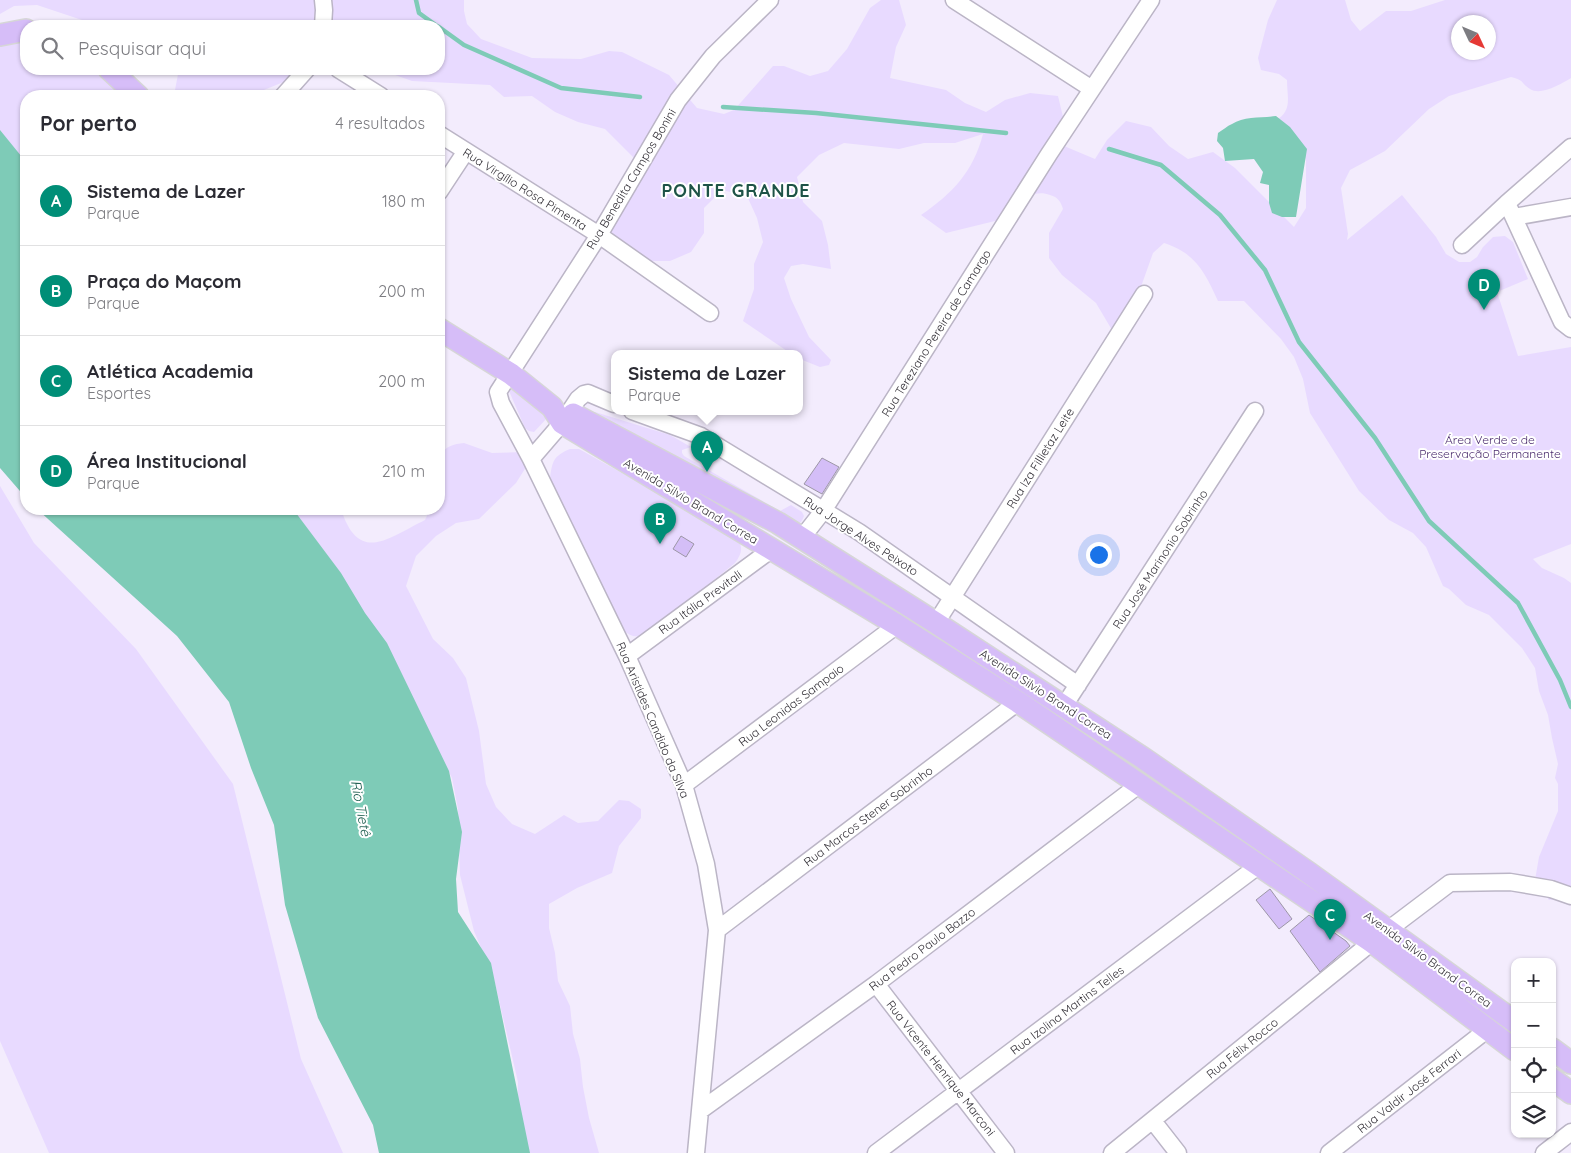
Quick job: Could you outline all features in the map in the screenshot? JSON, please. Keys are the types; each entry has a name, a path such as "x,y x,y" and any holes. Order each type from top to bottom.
{"main road":[{"path":"0,34 20,31"},
{"path":"115,75 132,90"},
{"path":"445,334 510,374 561,414"},
{"name":"Avenida Silvio Brand Correa","path":"561,414 778,523 936,622 1143,758 1389,930 1511,1019"},
{"name":"Avenida Silvio Brand Correa","path":"561,414 772,549 1018,702 1372,942 1512,1048"},
{"path":"1556,1052 1571,1063"},
{"path":"1556,1082 1571,1093"}],"street":[{"path":"323,0 323,20"},
{"name":"Rua Benedita Campos Bonini","path":"510,374 599,235 678,100 713,56 770,0"},
{"path":"954,0 1092,89"},
{"name":"Rua Tereziano Pereira de Camargo","path":"801,539 823,511 1068,126 1151,0"},
{"path":"288,90 302,75"},
{"path":"347,75 371,90"},
{"name":"Rua Virgílio Rosa Pimenta","path":"445,138 599,235 710,313"},
{"path":"1462,245 1511,210 1571,147"},
{"path":"445,183 466,151"},
{"path":"1511,210 1571,207"},
{"path":"1511,210 1567,326"},
{"name":"Rua Iza Fillietaz Leite","path":"936,622 1144,294"},
{"name":"Rua Aristides Candido da Silva","path":"510,374 498,392 501,403 531,459 627,656 684,786 706,864 717,930 696,1153"},
{"path":"531,459 561,414 578,398 588,393 611,403"},
{"name":"Rua José Marinonio Sobrinho","path":"1064,706 1255,411"},
{"name":"Rua Jorge Alves Peixoto","path":"643,415 701,436 859,532 1078,684"},
{"name":"Rua Itália Previtali","path":"627,656 772,549"},
{"name":"Rua Leonidas Sampaio","path":"684,786 897,625"},
{"name":"Rua Marcos Stener Sobrinho","path":"717,930 1018,702"},
{"name":"Rua Pedro Paulo Bazzo","path":"701,1110 876,984 1140,784"},
{"name":"Rua Izolina Martins Telles","path":"876,1153 1258,866"},
{"name":"Rua Félix Rocco","path":"1112,1153 1372,942 1450,883 1510,882 1551,888 1571,896"},
{"name":"Rua Vicente Henrique Marconi","path":"876,984 1006,1153"},
{"name":"Rua Valdir José Ferrari","path":"1330,1153 1488,1029"},
{"path":"1153,1121 1178,1153"},
{"path":"1544,1153 1571,1132"}],"green space":[{"name":"Área Verde e de Preservação Permanente","path":"0,0 464,0 467,24 481,39 532,58 581,59 609,51 622,52 669,75 697,108 724,114 734,110 773,66 784,66 810,76 828,71 847,49 870,8 881,0 899,0 906,25 896,47 890,78 946,90 965,103 986,112 1005,100 1030,93 1058,96 1064,121 1064,146 1095,159 1107,140 1126,121 1151,127 1169,146 1188,159 1213,152 1235,168 1294,227 1306,208 1306,159 1294,140 1275,121 1281,117 1287,108 1287,80 1279,74 1261,70 1258,58 1268,20 1277,0 1345,0 1351,20 1360,31 1386,11 1411,11 1445,0 1571,0 1571,78 1551,88 1535,91 1521,81 1511,77 1449,96 1429,109 1385,151 1350,170 1341,188 1348,234 1347,240 1402,195 1436,237 1446,254 1459,262 1470,262 1477,257 1483,247 1493,237 1505,236 1513,242 1528,279 1497,292 1518,356 1571,347 1571,544 1533,559 1542,568 1571,583 1571,897 1549,900 1535,880 1539,857 1558,811 1558,784 1555,778 1558,764 1548,715 1539,691 1535,668 1522,648 1489,615 1466,605 1449,589 1443,586 1426,547 1413,533 1389,520 1359,491 1310,413 1303,379 1294,357 1281,339 1244,301 1218,301 1204,273 1192,258 1184,252 1164,243 1153,253 1132,312 1112,330 1096,303 1062,275 1049,258 1049,233 1063,209 1057,198 1042,193 1035,194 1016,206 999,224 995,221 946,233 921,215 952,190 967,171 974,160 983,134 955,143 924,143 899,149 844,143 819,155 797,177 803,202 822,221 831,269 803,264 791,266 784,278 791,299 809,337 831,360 829,365 820,367 803,360 803,350 786,350 743,321 754,289 754,264 763,242 757,218 747,196 722,190 704,208 704,233 691,252 670,261 645,261 592,228 618,202 638,188 638,162 605,129 578,122 555,112 532,96 504,97 490,85 412,81 395,75 445,75 445,20 82,20 37,5 14,6 0,14"},
{"path":"0,24 3,27 20,33 20,75 101,75 119,90 20,90 20,166 0,148"},
{"path":"178,75 294,75 286,81 264,90 175,90"},
{"path":"511,388 547,410 547,418 534,432 525,428 509,391"},
{"path":"595,412 670,435 691,447 682,450 684,456 780,511 791,505 802,512 803,519 800,523 795,524 734,487 594,416"},
{"path":"464,443 492,453 524,452 533,456 516,483 479,519 456,523 436,536 416,556 406,586 433,639 453,658 466,678 479,731 486,784 496,807 512,824 535,834 564,815 578,823 598,821 619,800 629,801 641,809 641,818 619,846 612,873 577,888 549,904 549,928 555,953 558,981 570,1006 573,1034 580,1059 589,1118 599,1153 516,1153 518,1082 494,979 474,931 460,875 458,809 452,778 402,681 281,515 343,515 348,526 357,537 366,542 387,539 425,520 427,515 445,515 445,449"},
{"path":"570,449 579,449 733,535 741,545 738,559 647,634 634,636 629,634 623,630 550,479 554,460 560,454"},
{"path":"0,486 34,543 136,649 233,784 301,1059 343,1153 49,1153 0,1041"}],"water":[{"path":"1276,116 1290,127 1307,149 1296,217 1282,217 1272,213 1269,203 1269,185 1260,183 1263,172 1254,159 1225,161 1223,148 1217,141 1218,133 1237,121 1248,118"},
{"path":"0,130 20,155 20,491 0,468"},
{"name":"Rio Tietê","path":"44,515 298,515 341,573 365,613 387,643 449,771 462,832 456,879 458,912 491,963 530,1153 379,1153 373,1125 318,1018 285,905 274,825 251,768 229,702 177,636"}],"building":[{"path":"822,458 839,467 822,494 804,484"},
{"path":"681,536 694,544 686,557 673,549"},
{"path":"1270,889 1292,919 1279,929 1256,900"},
{"path":"1309,915 1346,941 1350,946 1320,972 1290,931"}],"waterway":[{"path":"416,0 419,13 429,20"},
{"path":"445,31 464,45 561,88 640,97"},
{"path":"723,107 816,113 1006,133"},
{"path":"1109,149 1161,165 1220,215 1265,270 1299,342 1375,438 1429,521 1518,603 1560,680 1571,707"}],"place":[{"name":"Área Institucional","path":"1484,310"},
{"name":"Sistema de Lazer","path":"707,472"},
{"name":"Praça do Maçom","path":"660,544"},
{"name":"Atlética Academia","path":"1330,940"}],"district":[{"name":"PONTE GRANDE","path":"736,190"}]}
